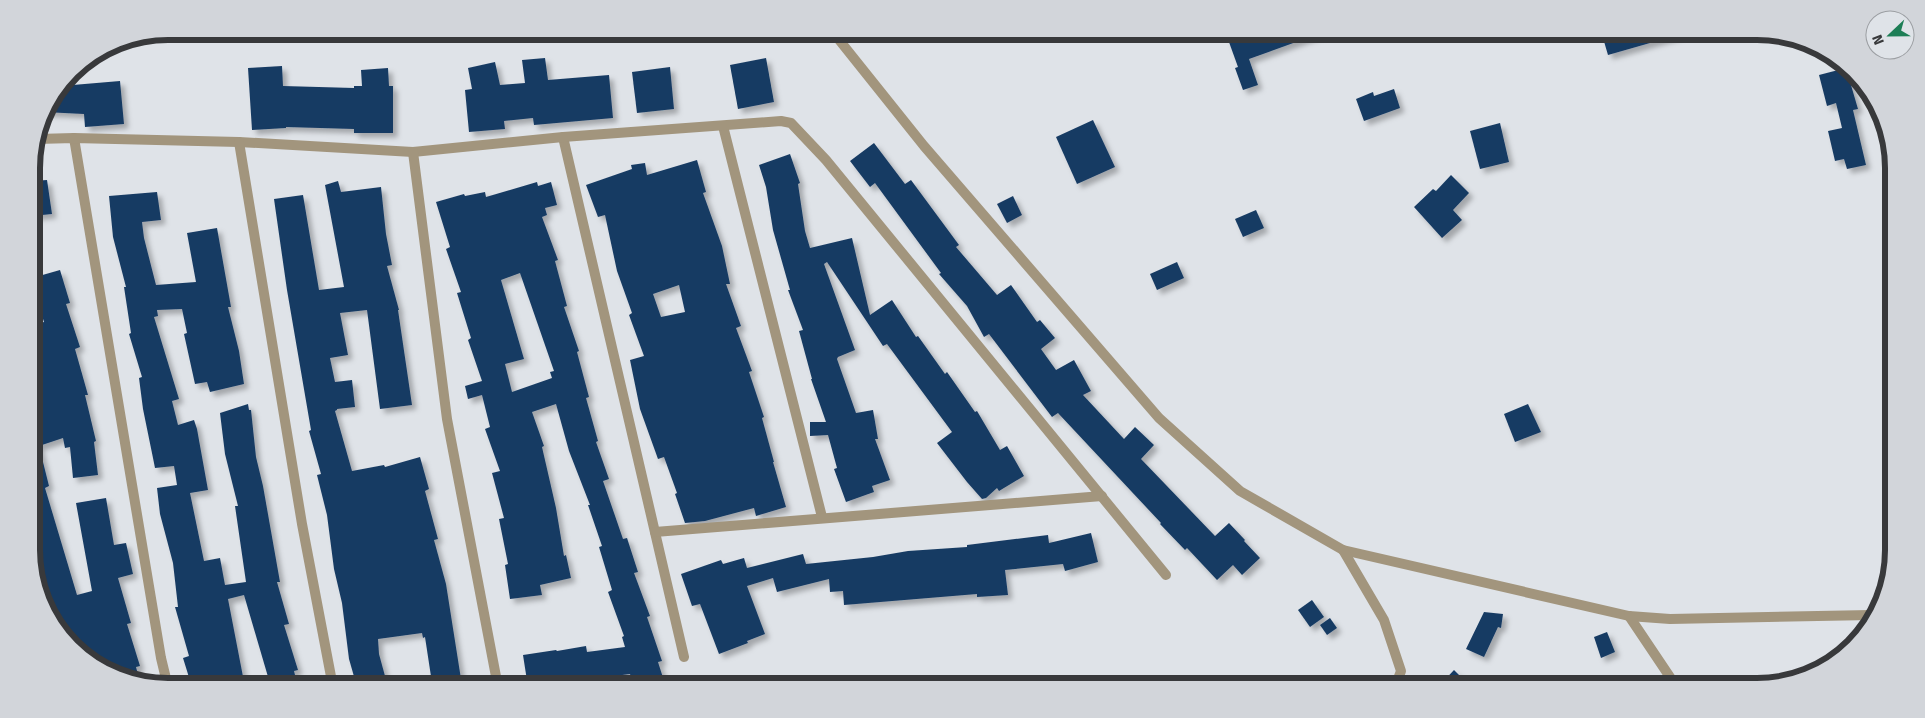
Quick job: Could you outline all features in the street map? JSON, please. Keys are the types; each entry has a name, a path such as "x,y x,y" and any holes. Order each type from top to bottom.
{"street":[{"path":"839,40 924,146 1159,418 1240,491 1343,550 1629,616 1670,619 1867,615"},
{"path":"43,139 239,142 413,152 563,137 781,120 791,123 800,131 1166,575"},
{"path":"723,126 822,517"},
{"path":"563,137 684,657"},
{"path":"74,138 166,678"},
{"path":"239,142 302,524 331,678"},
{"path":"413,152 447,419 496,678"},
{"path":"655,532 822,517 1102,496"},
{"path":"1343,550 1384,620 1401,671 1399,678"},
{"path":"1629,616 1671,678"}],"building":[{"path":"1228,40 1302,40 1249,59 1258,85 1243,90 1235,68 1238,67"},
{"path":"1604,40 1660,40 1608,55"},
{"path":"545,58 548,80 609,75 613,118 534,125 533,118 504,121 505,129 469,132 465,90 472,89 468,68 495,62 500,85 525,83 522,60"},
{"path":"766,58 774,102 738,109 730,65"},
{"path":"282,66 283,86 354,88 354,86 362,86 361,70 388,68 389,86 393,86 393,133 354,133 354,129 286,127 252,130 248,68"},
{"path":"670,67 674,109 637,113 632,72"},
{"path":"1839,70 1849,78 1858,109 1853,110 1866,165 1847,169 1844,159 1835,161 1828,131 1842,128 1836,103 1827,106 1819,75"},
{"path":"120,81 124,124 85,127 84,114 53,112 70,85"},
{"path":"1394,89 1400,108 1364,121 1356,99 1373,92 1374,96"},
{"path":"1093,120 1115,167 1077,184 1056,137"},
{"path":"1500,123 1509,162 1480,169 1470,131"},
{"path":"874,143 905,184 911,180 959,245 956,247 997,295 1011,285 1037,322 1040,320 1055,338 1041,349 1056,370 1074,360 1091,391 1083,395 1124,439 1135,427 1154,445 1141,459 1215,536 1229,523 1245,540 1260,558 1242,575 1233,565 1217,580 1187,548 1185,550 1160,524 1058,413 1052,417 989,334 984,337 967,306 939,274 941,273 875,183 870,187 850,161"},
{"path":"790,154 800,183 798,184 805,231 810,248 852,238 870,315 892,300 916,337 918,336 945,374 947,372 975,412 977,411 1000,450 1007,446 1024,476 999,491 997,488 986,498 982,499 937,443 952,432 887,344 883,346 827,262 824,264 855,350 837,359 856,413 873,410 878,439 875,439 890,480 872,486 874,492 846,502 834,469 837,468 828,435 810,436 810,422 826,422 811,379 799,331 803,330 788,290 790,290 773,230 766,187 759,165"},
{"path":"697,160 706,192 703,193 722,246 730,284 726,284 741,326 736,328 752,371 749,372 764,417 762,418 786,507 756,516 754,508 705,521 685,523 664,457 658,459 640,409 630,360 644,356 629,315 632,313 617,271 605,215 598,217 586,185 632,169 631,165 645,163 647,175","holes":["679,285 685,312 661,317 653,294"]},
{"path":"1451,175 1469,193 1453,210 1462,220 1442,238 1414,207 1433,189 1436,191"},
{"path":"40,180 47,180 52,214 40,215"},
{"path":"338,181 341,192 381,187 386,234 392,265 387,266 399,310 412,405 380,409 367,310 340,313 348,355 330,358 335,382 352,380 355,407 337,409 335,411 352,471 384,465 385,467 420,457 429,489 425,491 438,539 434,540 446,584 461,678 431,678 425,637 423,638 422,633 378,639 379,654 386,678 354,678 349,659 342,603 334,569 327,515 317,475 321,474 309,431 311,430 287,290 274,199 303,195 319,290 344,287 325,185"},
{"path":"537,182 538,186 551,182 557,205 545,208 547,215 542,217 558,260 555,261 567,306 564,307 579,351 577,352 589,397 586,398 598,441 596,442 609,479 603,481 623,539 627,538 638,572 634,573 650,616 647,617 662,661 658,662 663,678 631,678 630,674 599,678 599,676 588,678 527,678 523,655 586,646 587,652 625,647 622,637 624,636 608,592 612,590 599,547 602,546 588,505 590,505 569,451 556,404 532,412 544,446 542,447 556,508 564,556 566,555 571,578 540,585 542,595 510,599 505,565 508,564 499,519 504,518 492,473 500,471 485,429 490,427 482,395 468,399 465,386 482,381 468,340 471,338 457,293 461,292 446,249 450,247 436,202 464,194 465,196 485,192 486,197","holes":["520,273 554,371 550,372 552,378 512,392 505,364 524,359 501,280"]},
{"path":"157,192 161,220 142,222 144,238 156,285 196,282 187,233 217,228 231,307 228,307 239,351 244,384 210,392 207,382 195,384 184,334 187,333 182,309 157,310 158,316 154,317 179,399 172,401 178,425 194,420 197,429 208,490 190,493 204,561 220,558 225,585 246,582 235,506 238,506 225,454 220,413 248,404 249,410 251,410 256,457 280,582 277,582 289,624 284,625 298,670 294,671 296,678 268,678 244,595 228,599 243,678 189,678 183,658 189,656 175,607 178,607 173,563 160,514 157,488 177,485 174,466 155,468 143,409 139,378 142,377 129,334 131,333 124,287 126,287 113,237 109,196"},
{"path":"1013,196 1022,215 1007,223 997,204"},
{"path":"1256,210 1264,228 1243,237 1235,219"},
{"path":"1177,262 1184,278 1157,290 1150,274"},
{"path":"60,270 70,303 66,304 80,347 75,349 88,395 85,395 96,441 94,442 98,475 73,478 70,447 65,448 63,438 40,446 40,323 44,322 40,310 40,276"},
{"path":"1528,404 1541,432 1515,442 1504,414"},
{"path":"40,450 49,486 45,488 77,595 92,591 76,503 106,498 114,545 126,543 133,574 118,578 131,623 127,624 140,666 136,667 138,674 111,665 83,646 72,635 53,607 42,575 40,559"},
{"path":"1091,533 1098,562 1065,571 1063,564 1005,570 1008,595 977,597 977,594 844,605 843,591 830,592 829,579 777,592 773,578 747,586 765,634 719,654 700,604 692,606 681,574 721,560 723,564 744,558 747,568 803,554 806,564 873,557 908,551 967,547 967,545 1048,535 1049,543"},
{"path":"1312,600 1324,617 1310,627 1298,610"},
{"path":"1484,612 1503,614 1501,628 1498,627 1484,657 1466,649"},
{"path":"1330,618 1337,628 1327,635 1320,625"},
{"path":"1607,632 1615,652 1601,658 1594,637"},
{"path":"1454,670 1462,678 1446,678"}]}
